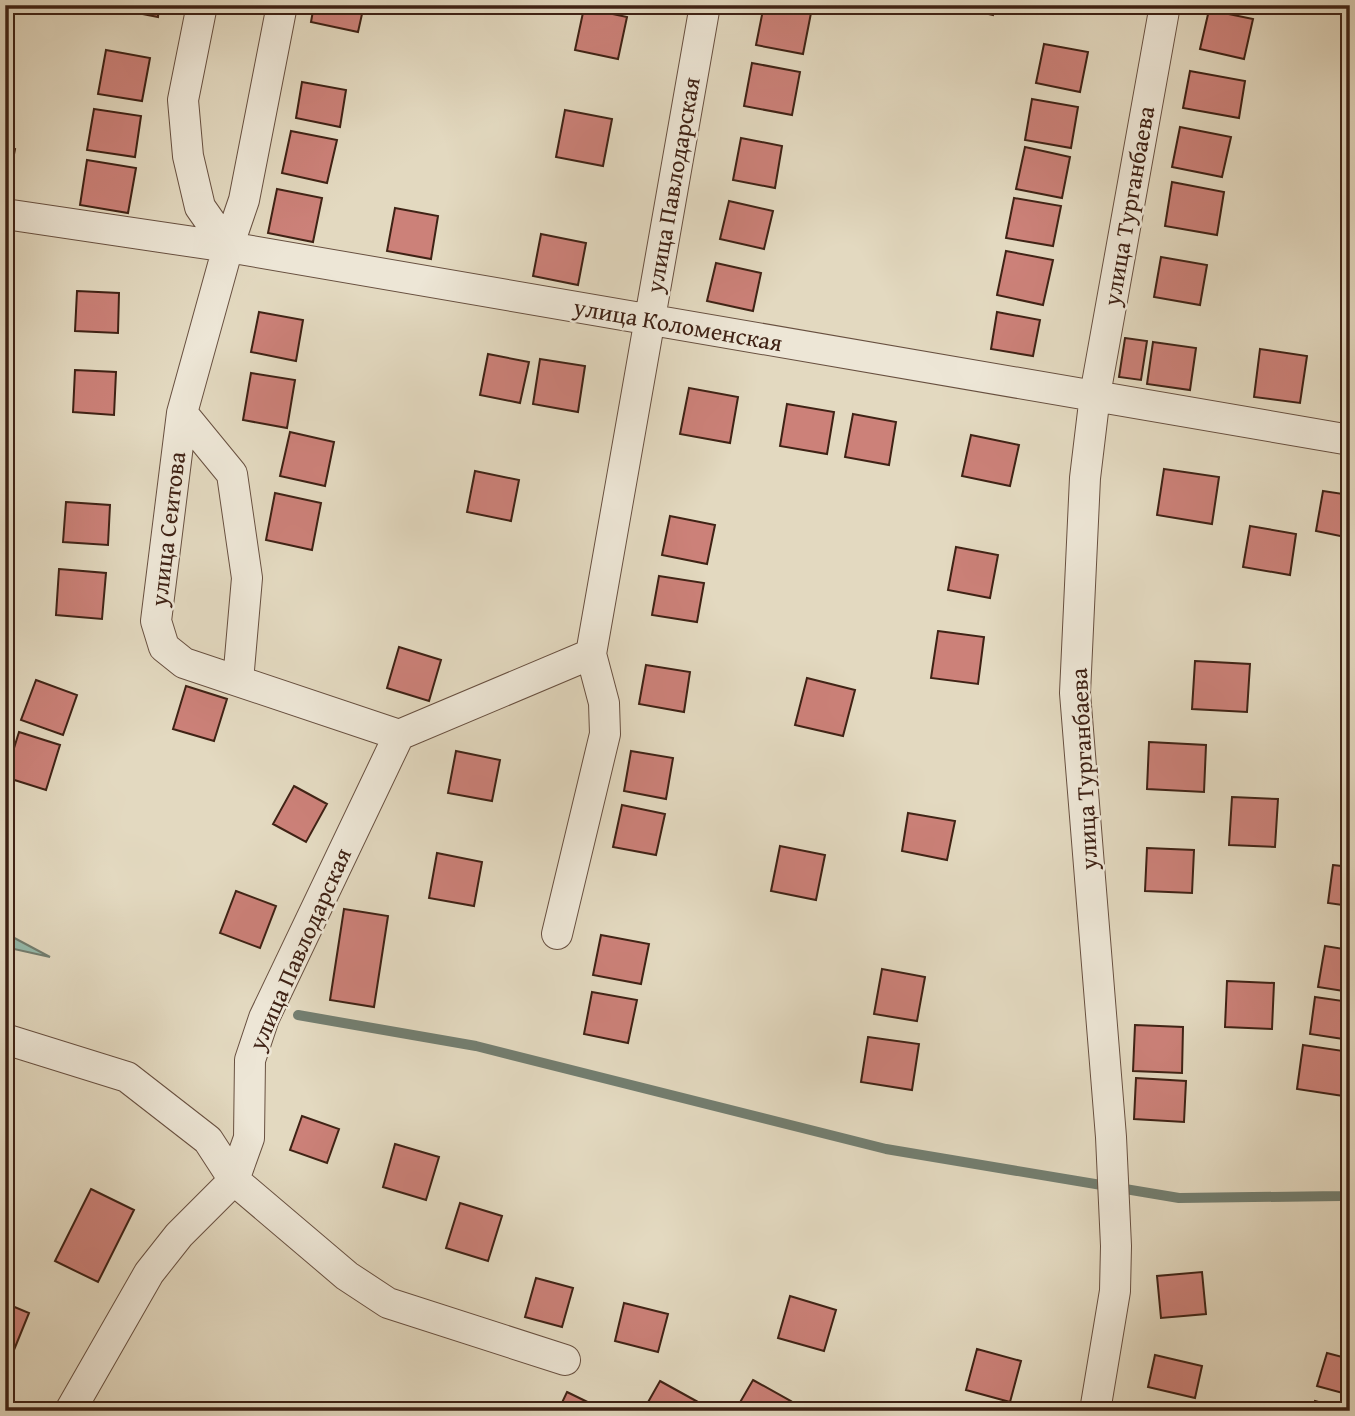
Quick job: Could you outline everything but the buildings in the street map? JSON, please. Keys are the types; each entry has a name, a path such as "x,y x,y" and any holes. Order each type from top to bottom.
{"street":[{"path":"202,5 183,100 188,156 200,207 228,247"},
{"name":"улица Сеитова","path":"282,5 244,200 228,247 182,414 156,621 164,647 184,663 399,735"},
{"name":"улица Павлодарская","path":"557,934 605,734 604,703 591,654 705,5"},
{"name":"улица Турганбаева","path":"1095,1411 1115,1291 1116,1246 1111,1137 1075,693 1085,478 1095,395 1165,5"},
{"name":"улица Коломенская","path":"5,214 228,247 1350,440"},
{"path":"182,414 232,474 247,578 238,681"},
{"path":"399,735 591,654"},
{"name":"улица Павлодарская","path":"70,1411 149,1273 179,1235 234,1180 249,1138 250,1060 264,1018 399,735"},
{"path":"5,1039 127,1077 208,1140 234,1180 347,1276 388,1303 565,1360"}],"shaded area":[{"path":"5,933 50,957 5,947"}],"waterway":[{"path":"298,1015 476,1046 886,1149 1179,1198 1350,1194"}]}
